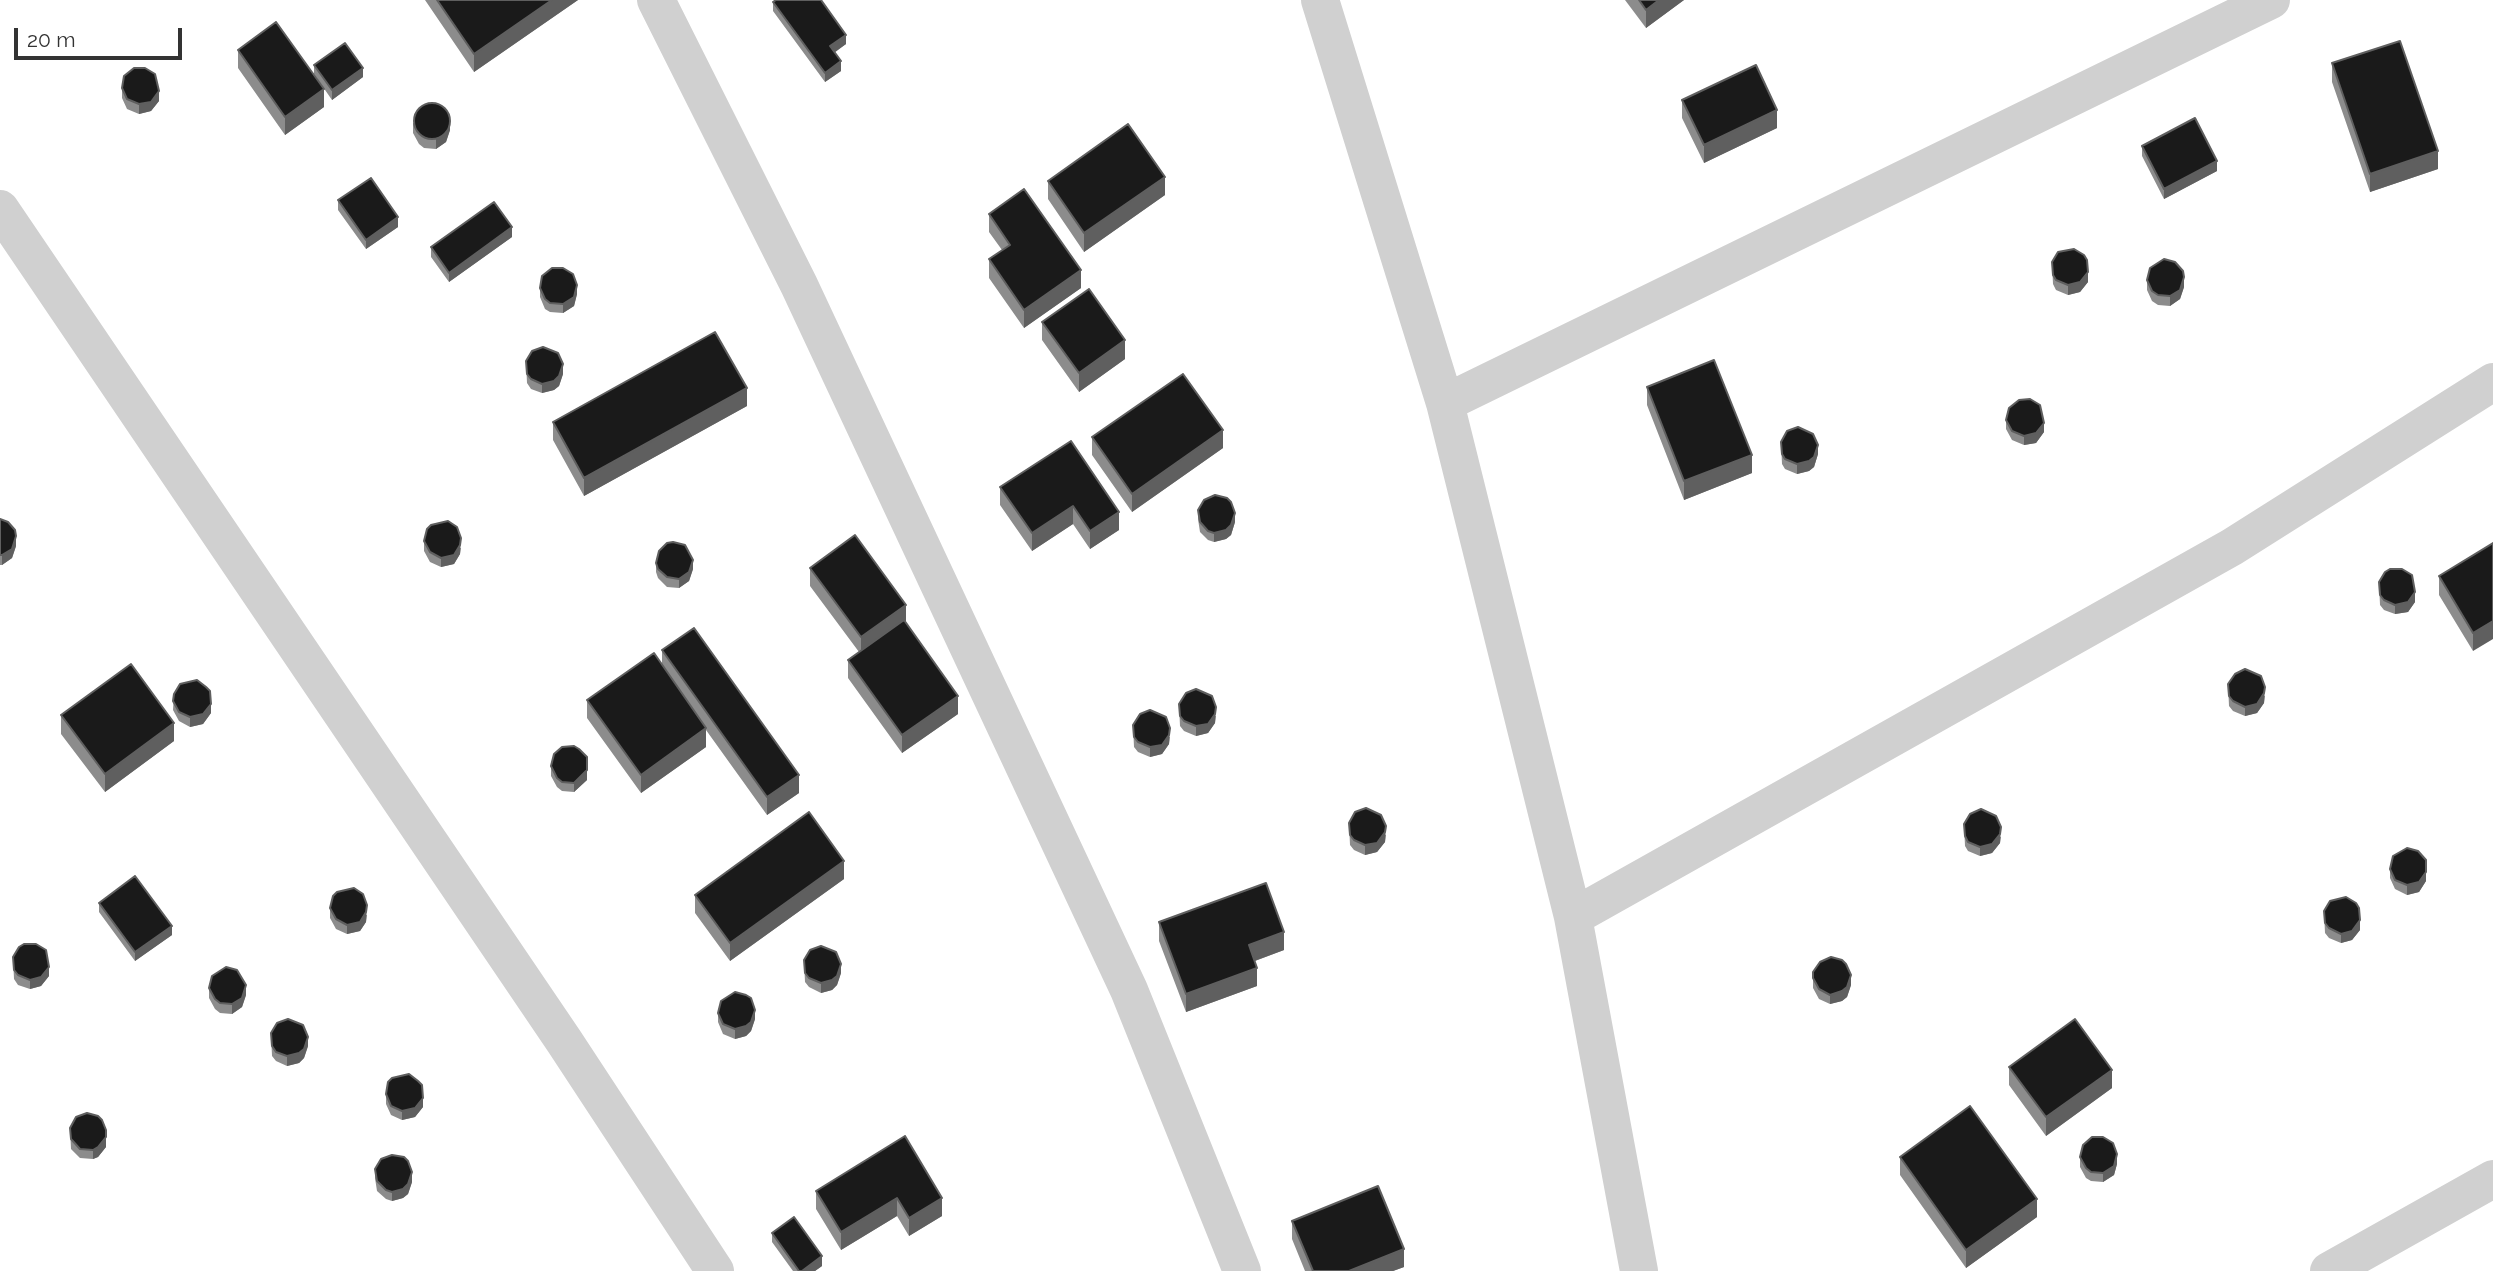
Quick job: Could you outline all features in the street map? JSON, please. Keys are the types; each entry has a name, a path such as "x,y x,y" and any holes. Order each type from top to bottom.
{"street":[{"path":"656,0 799,285 1129,990 1242,1271"},
{"path":"1320,0 1445,402 1573,917 1639,1271"},
{"path":"1445,402 2271,0"},
{"path":"0,209 565,1041 716,1271"},
{"path":"1573,917 2232,547 2493,382"},
{"path":"2329,1271 2493,1179"}],"building":[{"path":"437,0 552,0 474,54"},
{"path":"821,0 846,35 830,46 841,61 825,73 773,2"},
{"path":"1639,0 1659,0 1646,10"},
{"path":"276,22 324,89 285,117 238,50"},
{"path":"2400,41 2438,151 2370,174 2332,63"},
{"path":"345,43 363,68 332,90 314,65"},
{"path":"1756,65 1777,110 1704,145 1682,100"},
{"path":"134,68 145,68 155,74 159,91 151,102 139,104 127,99 122,88 124,76"},
{"path":"432,103 445,108 450,121 445,134 432,139 419,134 414,121 419,108"},
{"path":"2195,118 2217,161 2164,189 2142,146"},
{"path":"1128,124 1165,177 1084,233 1048,181"},
{"path":"371,178 398,217 366,240 338,200"},
{"path":"1024,189 1081,270 1024,310 989,259 1010,245 989,214"},
{"path":"494,202 512,227 449,273 431,247"},
{"path":"2074,249 2084,255 2088,272 2080,282 2068,285 2056,280 2052,262 2058,252"},
{"path":"2164,259 2175,262 2183,271 2184,277 2180,290 2170,296 2158,295 2152,291 2147,280 2150,268"},
{"path":"552,268 563,268 573,274 577,285 574,297 563,304 550,303 540,288 542,276"},
{"path":"1089,289 1125,340 1079,373 1042,322"},
{"path":"715,332 747,388 584,478 553,422"},
{"path":"543,347 558,353 563,364 554,381 542,384 527,374 526,361 532,351"},
{"path":"1714,360 1752,455 1684,481 1647,387"},
{"path":"1183,374 1223,430 1132,494 1092,437"},
{"path":"2030,399 2040,405 2044,423 2036,433 2024,436 2012,431 2006,420 2009,408 2019,400"},
{"path":"1798,427 1813,434 1818,445 1814,457 1797,464 1785,459 1781,442 1787,431"},
{"path":"1071,441 1119,512 1090,531 1073,506 1032,533 1000,487"},
{"path":"1215,495 1227,498 1235,513 1226,530 1214,533 1208,531 1200,522 1198,510 1204,500"},
{"path":"0,519 8,522 15,530 16,536 12,549 2,555 0,555"},
{"path":"448,521 457,527 461,538 460,545 454,555 441,558 430,552 424,541 431,525"},
{"path":"855,535 906,605 861,637 810,568"},
{"path":"667,543 685,545 693,560 689,572 679,579 667,577 658,569 656,563 659,551"},
{"path":"2493,543 2493,621 2473,633 2439,576"},
{"path":"2390,569 2402,569 2412,575 2415,592 2408,602 2395,605 2380,595 2379,582"},
{"path":"904,620 958,696 902,735 848,660"},
{"path":"694,628 799,775 767,797 662,650"},
{"path":"654,653 706,728 641,775 587,700"},
{"path":"131,664 174,723 105,774 61,715"},
{"path":"2245,669 2261,676 2265,687 2257,704 2245,707 2229,696 2228,684 2235,674"},
{"path":"197,680 210,691 211,704 203,714 190,717 179,712 173,701 174,694 180,684"},
{"path":"1196,689 1212,696 1216,707 1208,724 1196,726 1184,721 1180,716 1179,704 1186,693"},
{"path":"1150,710 1166,717 1170,728 1162,745 1150,747 1138,742 1134,737 1133,725 1140,714"},
{"path":"574,746 587,757 587,770 574,783 562,782 551,766 554,754 562,747"},
{"path":"1366,808 1381,815 1386,826 1377,843 1365,845 1350,835 1349,823 1355,812"},
{"path":"1981,809 1996,816 2001,827 2000,834 1992,844 1980,847 1968,842 1964,824 1970,814"},
{"path":"809,812 844,861 730,943 695,895"},
{"path":"2407,848 2418,851 2426,860 2426,872 2419,882 2407,885 2395,880 2390,869 2393,856"},
{"path":"135,876 172,926 135,952 99,903"},
{"path":"1266,883 1284,932 1249,945 1257,968 1186,994 1159,922"},
{"path":"354,888 363,894 367,905 366,912 360,922 347,925 336,919 330,908 337,892"},
{"path":"2346,897 2356,903 2360,920 2352,931 2341,934 2325,923 2324,911 2330,901"},
{"path":"24,944 36,944 46,950 49,967 41,977 30,980 18,975 14,970 13,957"},
{"path":"821,946 836,952 841,964 837,976 821,983 809,978 805,973 804,960 810,950"},
{"path":"1831,957 1842,960 1851,975 1847,987 1830,995 1819,989 1813,972 1820,962"},
{"path":"226,967 237,970 246,985 242,998 232,1004 220,1003 209,988 212,976"},
{"path":"735,992 751,998 755,1010 751,1022 735,1029 723,1024 718,1013 721,1001"},
{"path":"288,1019 303,1025 308,1037 304,1049 287,1056 276,1052 272,1046 271,1033 277,1023"},
{"path":"2075,1019 2112,1070 2046,1117 2009,1067"},
{"path":"409,1074 422,1085 423,1098 415,1108 402,1111 391,1106 386,1094 388,1082 392,1078"},
{"path":"1970,1106 2037,1199 1966,1250 1900,1157"},
{"path":"87,1113 98,1116 106,1130 106,1137 93,1150 80,1149 71,1139 70,1128 76,1117"},
{"path":"905,1136 942,1198 909,1218 897,1198 841,1232 816,1191"},
{"path":"2092,1137 2103,1137 2113,1143 2117,1154 2114,1166 2103,1173 2091,1172 2080,1157 2083,1145"},
{"path":"392,1155 404,1157 412,1172 403,1189 392,1192 377,1181 375,1169 381,1159"},
{"path":"1378,1186 1404,1249 1349,1271 1313,1271 1292,1221"},
{"path":"794,1217 822,1256 802,1271 799,1271 772,1233"}]}
